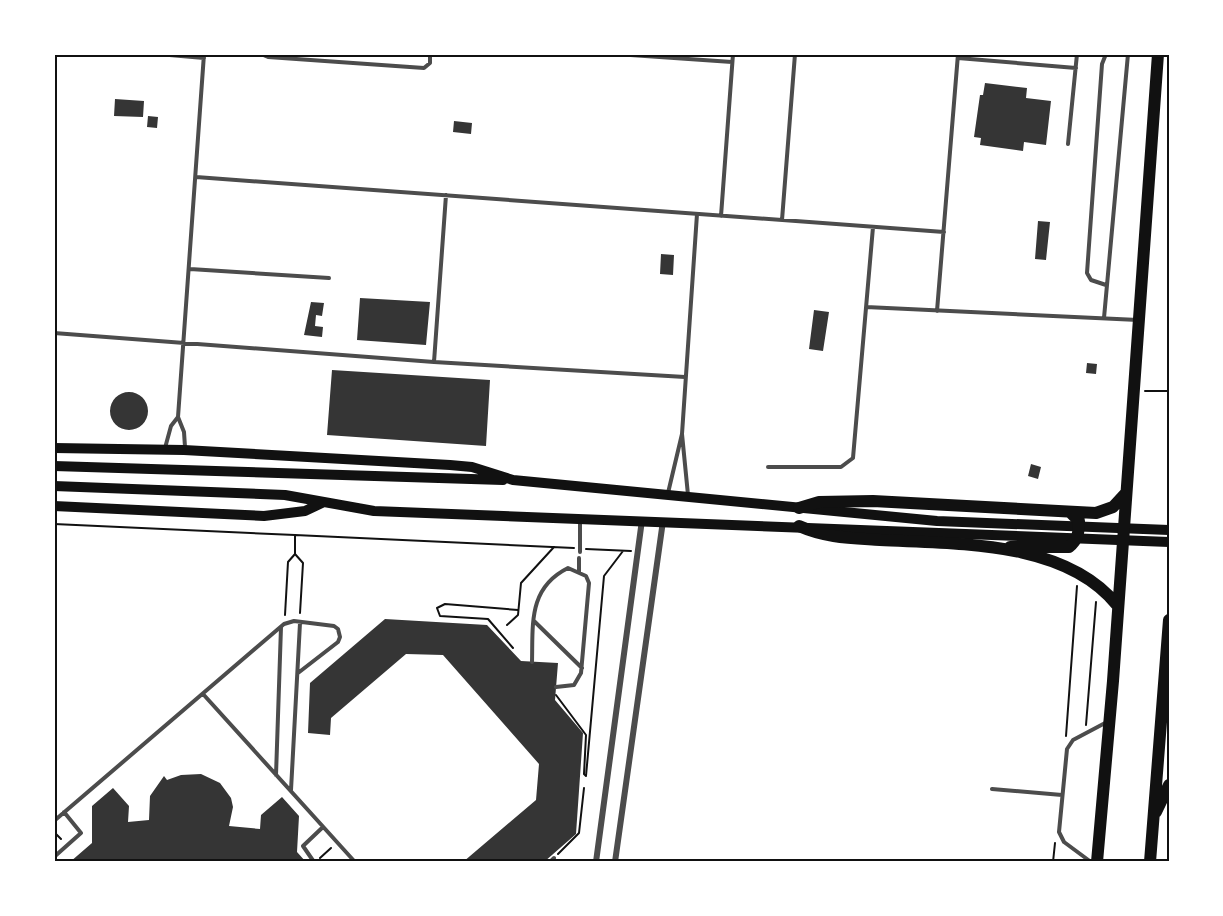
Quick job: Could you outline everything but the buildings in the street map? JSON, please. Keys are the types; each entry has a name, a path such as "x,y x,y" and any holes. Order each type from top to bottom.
{"highway":[{"path":"1097,862 1110,720 1158,54"},
{"path":"799,508 819,502 873,501 1105,512 1125,494"},
{"path":"800,526 832,537 994,547 1069,547 1075,542 1079,521 1070,512"},
{"path":"994,547 1078,572 1098,584 1117,605"},
{"path":"1150,862 1169,620"},
{"path":"1152,819 1169,785"}],"main road":[{"path":"54,448 184,450 450,465 472,467 513,480"},
{"path":"54,466 513,480 937,521 1169,530"},
{"path":"54,486 285,495 374,511 663,520 1169,542"},
{"path":"54,506 264,516 305,511 324,502"}],"street":[{"path":"596,862 642,520"},
{"path":"615,862 663,520"}],"lane":[{"path":"158,54 204,56 178,417 184,432 184,450"},
{"path":"261,54 268,57 424,68 428,65 430,54"},
{"path":"341,62 342,54"},
{"path":"616,54 732,62"},
{"path":"721,216 733,54"},
{"path":"782,220 795,54"},
{"path":"1068,144 1077,54"},
{"path":"1106,54 1102,64 1087,273 1091,280 1107,285"},
{"path":"1104,318 1128,54"},
{"path":"938,311 958,56 1076,68"},
{"path":"196,177 944,232"},
{"path":"434,362 446,195"},
{"path":"688,496 682,434 697,214"},
{"path":"768,467 841,467 853,458 873,226"},
{"path":"190,269 329,278"},
{"path":"866,307 1138,320"},
{"path":"54,333 434,362 686,377"},
{"path":"165,450 171,426 178,417"},
{"path":"667,495 682,434"},
{"path":"580,519 580,550"},
{"path":"579,558 579,572"},
{"path":"532,662 535,601 565,569 586,576 589,583 582,668 574,685 556,687"},
{"path":"533,621 582,668"},
{"path":"54,821 281,626 289,622 300,622 334,626 338,629 340,638 297,673"},
{"path":"291,791 300,622"},
{"path":"276,775 281,626"},
{"path":"203,694 355,862"},
{"path":"1091,862 1064,842 1059,832 1067,749 1070,742 1110,720"},
{"path":"992,789 1062,795"},
{"path":"54,857 81,833 64,812"},
{"path":"315,862 302,848 323,827"},
{"path":"346,862 351,857"}],"path":[{"path":"1133,391 1169,391"},
{"path":"54,524 638,551"},
{"path":"285,613 288,562 295,554 295,535"},
{"path":"507,625 517,617 521,583 554,547"},
{"path":"556,695 586,735 584,774 586,776 604,576 623,550"},
{"path":"295,554 303,563 300,614"},
{"path":"1070,742 1065,733 1078,572"},
{"path":"1086,733 1098,584"},
{"path":"513,648 488,619 440,616 436,608 444,604 519,610"},
{"path":"552,860 579,833 584,788"},
{"path":"54,832 68,846"},
{"path":"1053,862 1059,832"},
{"path":"315,862 337,842"}]}
